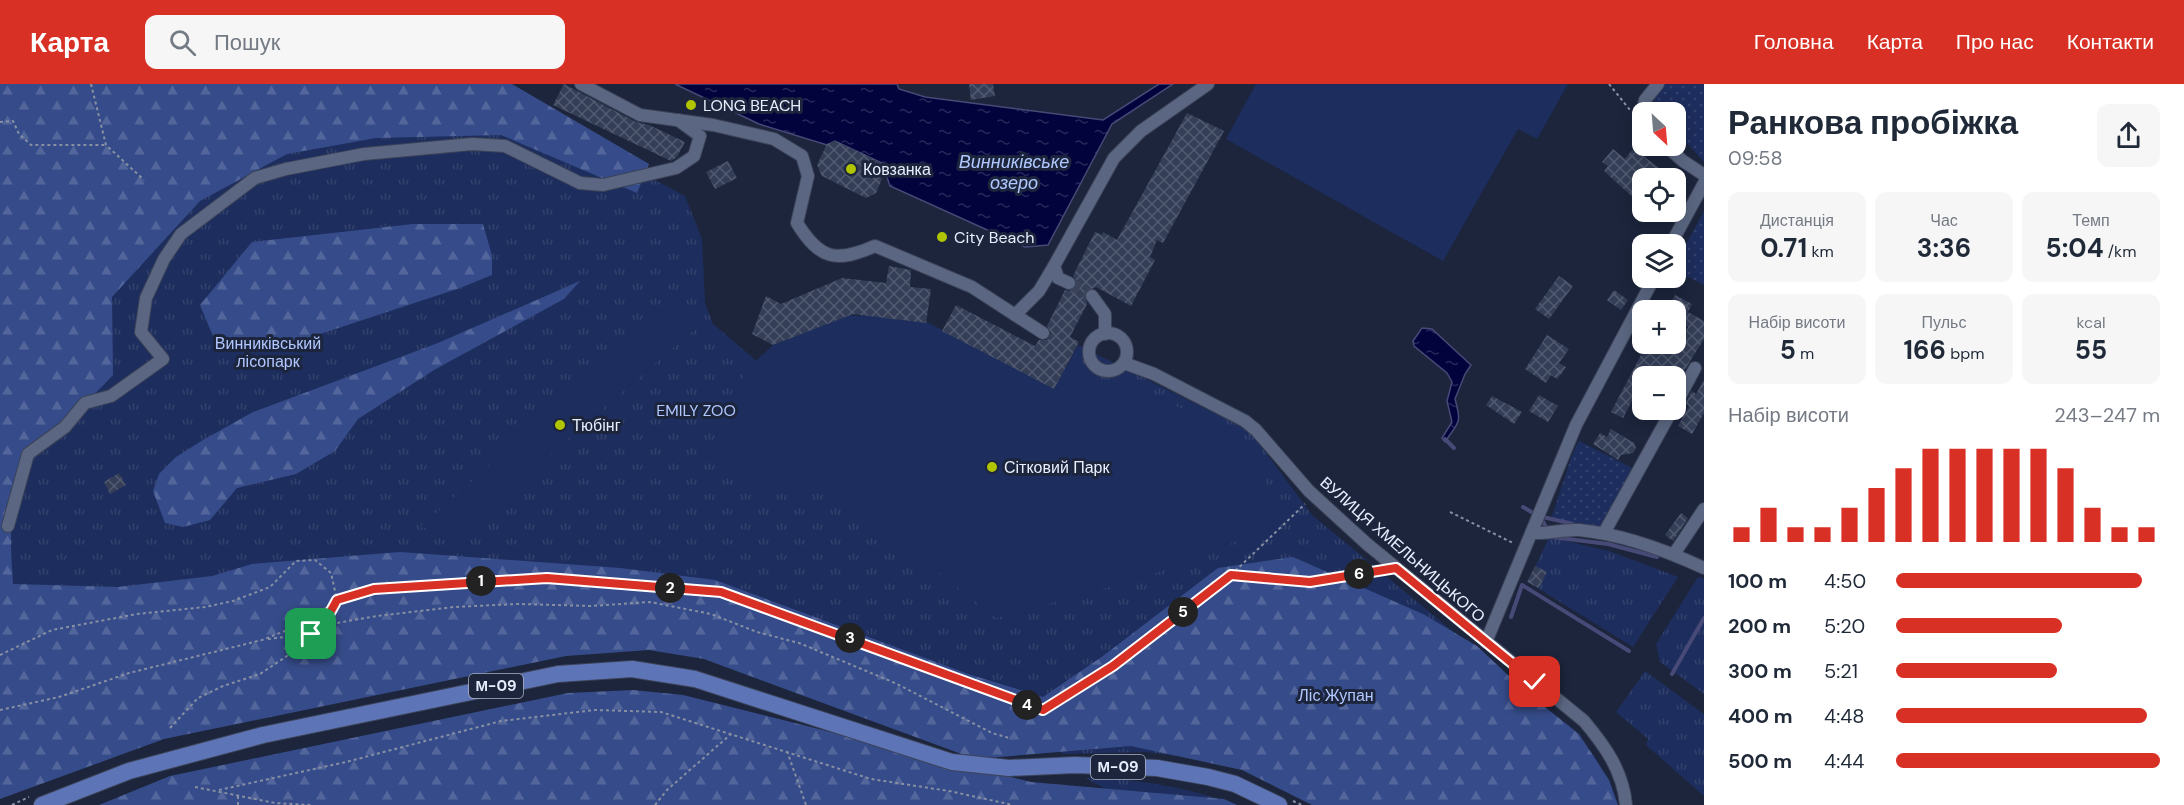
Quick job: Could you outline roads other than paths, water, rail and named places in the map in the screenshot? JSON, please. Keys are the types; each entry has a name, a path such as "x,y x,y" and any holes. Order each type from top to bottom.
{"main road":[{"name":"М-09","path":"42,805 129,771 263,735 558,674 632,669 695,679 952,762 1009,768 1075,765 1157,768 1235,784 1279,805"}],"street":[{"path":"581,84 640,115 774,139 802,156 808,176 797,223 814,247 825,255 850,256 875,246 972,287 1042,333"},
{"path":"1015,315 1039,291 1118,153 1141,131 1209,84"},
{"path":"1645,102 1658,84"},
{"path":"8,526 28,454 64,427 85,404 111,396 163,359 141,332 146,298 164,259 181,234 255,178 286,169 364,154 472,144 505,146 580,183 603,185 676,168 694,156 700,136 678,120"},
{"path":"1677,156 1704,175"},
{"path":"1676,234 1704,183"},
{"path":"1054,266 1058,278 1069,283"},
{"name":"ВУЛИЦЯ ХМЕЛЬНИЦЬКОГО","path":"1486,642 1576,425 1649,288"},
{"path":"1092,296 1105,314 1105,334 1117,336 1124,344 1124,363"},
{"name":"ВУЛИЦЯ ХМЕЛЬНИЦЬКОГО","path":"1105,334 1091,344 1090,360 1104,371 1115,369 1124,363 1154,374 1245,421 1256,430 1314,496 1396,568 1584,722 1602,743 1618,769 1626,805"},
{"path":"1686,385 1695,368"},
{"path":"1604,533 1666,420"},
{"path":"1674,554 1704,508"},
{"path":"1533,533 1576,530 1604,533 1674,554 1704,568"}],"water":[{"name":"Винниківське озеро","path":"675,84 897,84 899,89 925,97 1103,120 1159,84 1173,84 1112,124 1048,245 1025,247 890,186 882,163 835,141 827,145 759,124"},
{"path":"1422,328 1432,329 1471,365 1455,399 1458,422 1445,442 1442,438 1452,422 1447,401 1452,382 1447,373 1414,346 1413,341"}],"waterway":[{"path":"1445,439 1454,448"},
{"path":"1523,507 1535,514"},
{"path":"1543,517 1573,524"},
{"path":"1541,518 1547,529"},
{"path":"1552,537 1608,544 1657,557"},
{"path":"1511,617 1522,585 1629,651"},
{"path":"1672,674 1704,618"}],"tunnel":[{"path":"1069,283 1092,296"}],"place":[{"name":"LONG BEACH","path":"691,105"},
{"name":"Ковзанка","path":"851,169"},
{"name":"City Beach","path":"942,237"},
{"name":"Тюбінг","path":"560,425"},
{"name":"Сітковий Парк","path":"992,467"}],"park label":[{"name":"Винниківський лісопарк","path":"268,352"},
{"name":"EMILY ZOO","path":"696,410"},
{"name":"Ліс Жупан","path":"1336,695"}]}
